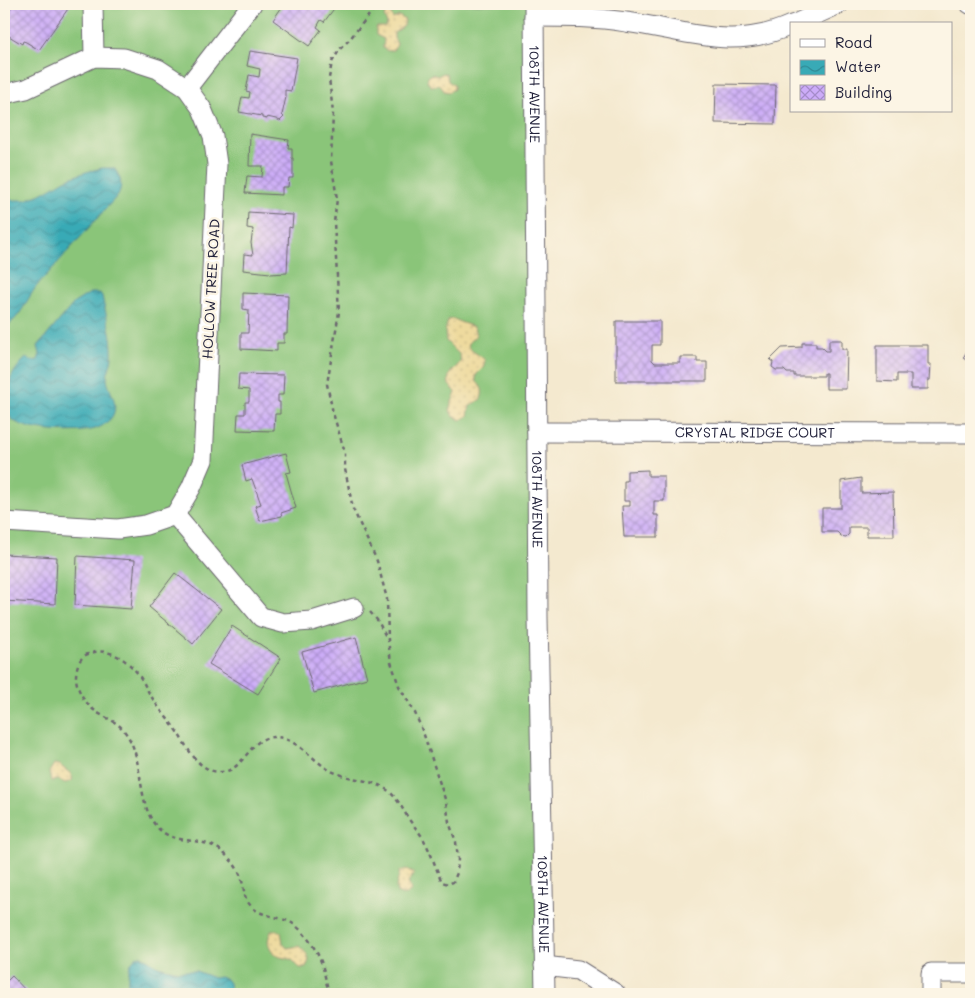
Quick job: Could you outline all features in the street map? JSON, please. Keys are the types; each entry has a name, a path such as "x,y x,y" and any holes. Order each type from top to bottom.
{"street":[{"path":"93,4 94,57"},
{"path":"187,88 252,4"},
{"path":"800,22 840,4"},
{"path":"534,10 628,22 697,36 727,39 755,37 778,31 790,25"},
{"name":"108TH AVENUE","path":"534,10 544,994"},
{"name":"HOLLOW TREE ROAD","path":"4,94 26,88 94,57 124,58 158,68 187,88 202,109 213,136 216,164 203,460 192,488 175,515"},
{"name":"CRYSTAL RIDGE COURT","path":"537,432 971,433"},
{"path":"4,522 118,529 146,525 175,515 261,617 283,623 312,621 354,608"},
{"path":"544,966 578,970 616,994"},
{"path":"931,994 931,973 971,973"}],"path":[{"path":"354,608 369,611 378,621 388,640"}],"green space":[{"path":"4,4 531,4 544,994 4,994"}],"sand":[{"path":"387,12 391,14 393,19 399,16 405,20 404,26 394,33 396,46 393,50 389,51 383,48 384,39 376,35 377,27 385,27 387,24 384,16"},
{"path":"443,73 447,74 448,81 454,85 454,89 449,92 444,91 440,85 431,86 427,81 431,74 438,76"},
{"path":"452,319 474,327 476,335 470,341 469,347 485,361 483,368 476,375 476,381 482,391 481,399 470,406 468,416 461,420 453,416 450,409 456,392 449,385 448,380 450,373 461,360 459,354 446,341 445,331 448,320"},
{"path":"54,764 60,765 69,772 72,776 72,781 65,783 59,780 51,781 49,772"},
{"path":"407,869 414,874 408,882 411,890 407,895 401,895 397,893 396,887 400,871"},
{"path":"272,930 281,932 283,943 287,948 299,946 306,953 309,960 306,968 300,968 292,960 276,955 270,949 268,942"}],"water":[{"path":"102,168 114,168 116,171 121,184 118,195 36,287 15,319 4,328 4,200 25,200 43,193 65,180"},
{"path":"90,293 100,293 102,296 110,334 112,359 107,379 115,405 113,415 108,422 98,428 87,431 50,431 16,422 10,417 7,406 7,390 13,375 26,358 32,361 38,360 40,354 38,346 74,303"},
{"path":"140,955 158,966 177,971 196,971 214,978 226,979 229,983 231,994 129,994 128,972 132,962"}],"building":[{"path":"13,4 67,4 70,6 39,50 26,42 23,41 22,44 4,33 4,19"},
{"path":"284,4 333,4 336,6 324,22 321,20 317,27 321,30 309,46 273,20"},
{"path":"250,51 297,58 291,91 285,90 286,97 282,115 284,117 280,121 239,112 242,97 249,98 250,92 246,91 249,75 259,77 260,69 247,66"},
{"path":"716,84 776,85 775,124 715,123"},
{"path":"250,134 289,140 288,148 292,148 293,178 289,178 288,187 282,187 282,195 245,193 247,176 262,177 263,166 249,166"},
{"path":"248,212 293,215 292,228 289,227 287,273 270,274 243,270 244,254 253,255 251,243 253,229 247,228"},
{"path":"243,293 288,295 287,334 284,334 284,343 277,343 277,351 241,349 241,333 248,333 249,310 243,309"},
{"path":"616,321 660,321 660,345 652,345 652,360 655,363 680,363 680,357 697,357 697,362 707,362 707,381 616,381"},
{"path":"829,340 842,340 842,349 847,349 846,389 826,389 826,373 824,373 824,376 794,376 794,373 776,370 772,367 773,362 770,360 782,348 802,347 802,343 816,343 816,347 822,347 829,351"},
{"path":"877,345 928,345 928,364 931,364 928,389 911,389 911,374 897,374 897,382 877,381"},
{"path":"971,347 971,363 963,358"},
{"path":"239,374 284,375 283,395 278,395 280,414 275,414 274,431 237,430 238,414 245,414 245,402 249,402 249,390 238,389"},
{"path":"286,453 291,472 286,473 296,508 281,513 282,516 260,521 255,506 261,504 252,479 246,481 242,465"},
{"path":"648,470 648,476 664,476 664,501 654,501 654,515 658,515 658,537 624,537 622,506 630,506 630,501 624,501 624,481 627,481 627,471"},
{"path":"861,478 861,493 893,492 894,536 867,536 867,527 849,527 849,534 846,537 841,536 837,532 822,532 822,508 841,508 841,481"},
{"path":"4,554 57,557 55,604 4,601"},
{"path":"77,556 135,560 131,609 75,605"},
{"path":"175,573 221,609 193,644 149,607"},
{"path":"232,626 281,658 258,694 209,664"},
{"path":"356,637 367,678 314,693 302,652"},
{"path":"12,976 29,994 4,994 4,984"}]}
